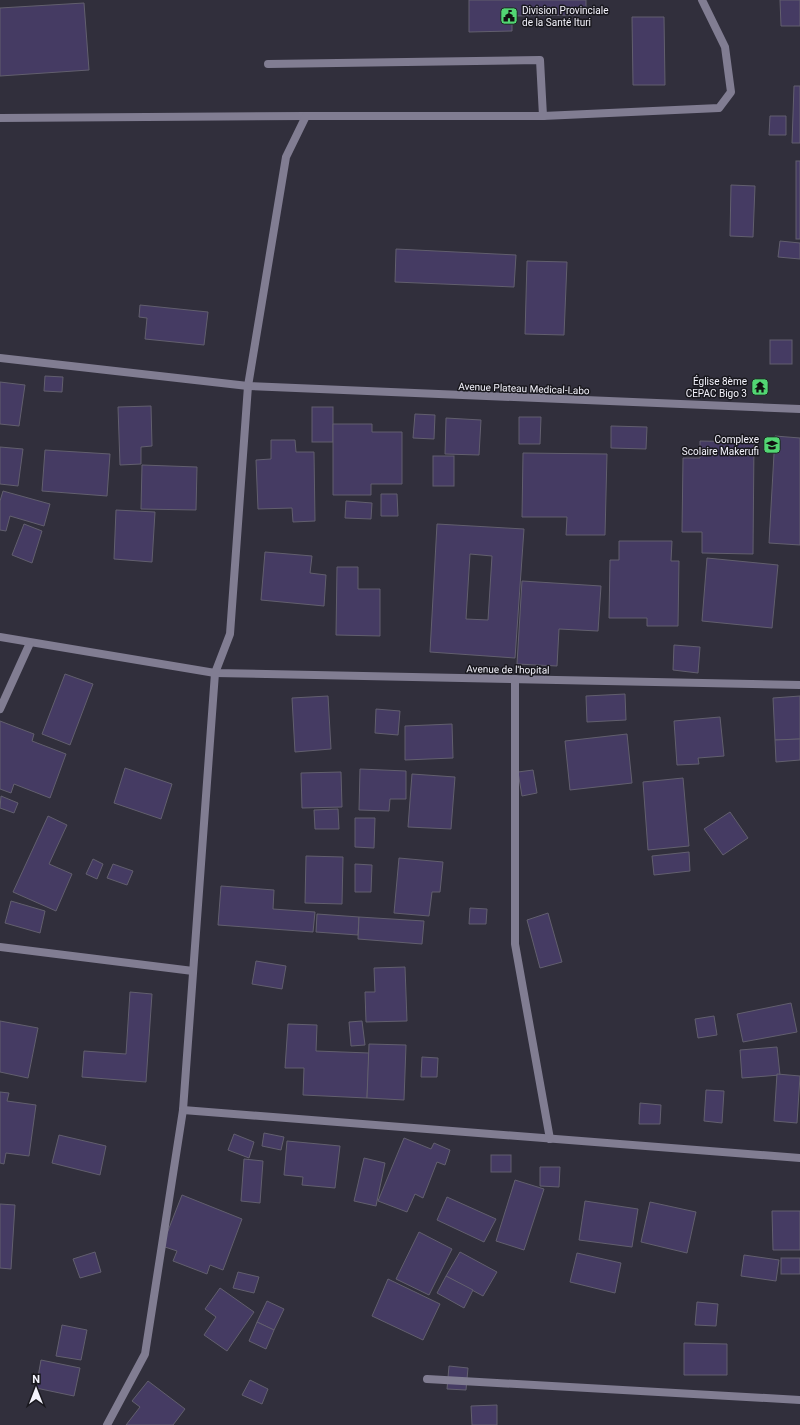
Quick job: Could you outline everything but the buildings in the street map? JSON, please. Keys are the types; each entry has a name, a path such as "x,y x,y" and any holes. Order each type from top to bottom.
{"street":[{"path":"0,118 543,116 719,108 732,92 725,46 702,0"},
{"path":"268,64 540,60 543,116"},
{"path":"107,1425 145,1354 183,1110 215,673 230,634 248,386 286,157 306,116"},
{"name":"Avenue Plateau Medical-Labo","path":"0,358 248,386 800,410"},
{"name":"Avenue de l'hopital","path":"0,637 215,673 800,685"},
{"path":"0,709 30,643"},
{"path":"515,679 515,944 550,1139"},
{"path":"0,947 193,971"},
{"path":"183,1110 800,1158"},
{"path":"427,1380 800,1400"}],"place":[{"name":"Division Provinciale de la Santé Ituri","path":"509,16"},
{"name":"Église 8ème CEPAC Bigo 3","path":"760,387"},
{"name":"Complexe Scolaire Makerufi","path":"772,445"}]}
